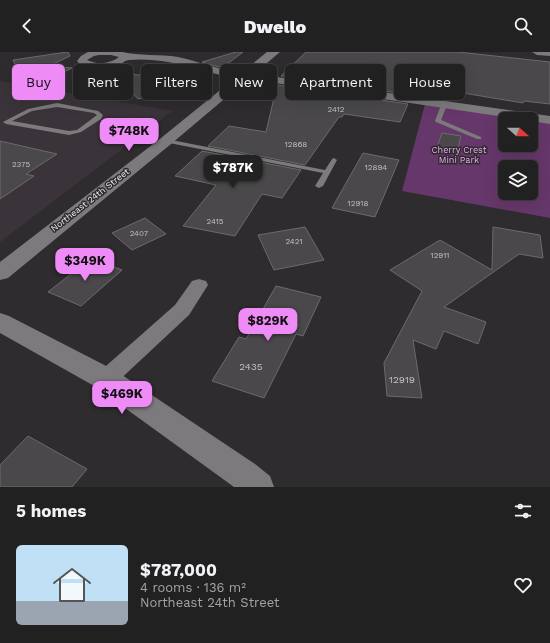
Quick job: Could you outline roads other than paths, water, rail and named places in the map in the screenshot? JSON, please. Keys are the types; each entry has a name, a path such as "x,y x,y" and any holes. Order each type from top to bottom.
{"street":[{"name":"Northeast 24th Street","path":"259,64 274,52"},
{"path":"537,52 550,53"},
{"path":"124,58 160,58 178,60 220,72"},
{"path":"277,81 550,120"},
{"name":"Northeast 24th Street","path":"0,273 166,141 220,96"},
{"path":"106,379 182,310 199,285"},
{"path":"0,322 106,379 244,475 258,487"}],"lane":[{"path":"444,105 438,121 479,138"},
{"path":"45,106 88,110 96,112 100,115 99,118 79,131 69,133 3,123 27,110 45,106"},
{"path":"166,141 326,172"},
{"path":"318,186 334,160"}],"park label":[{"name":"Cherry Crest Mini Park","path":"459,156"}]}
